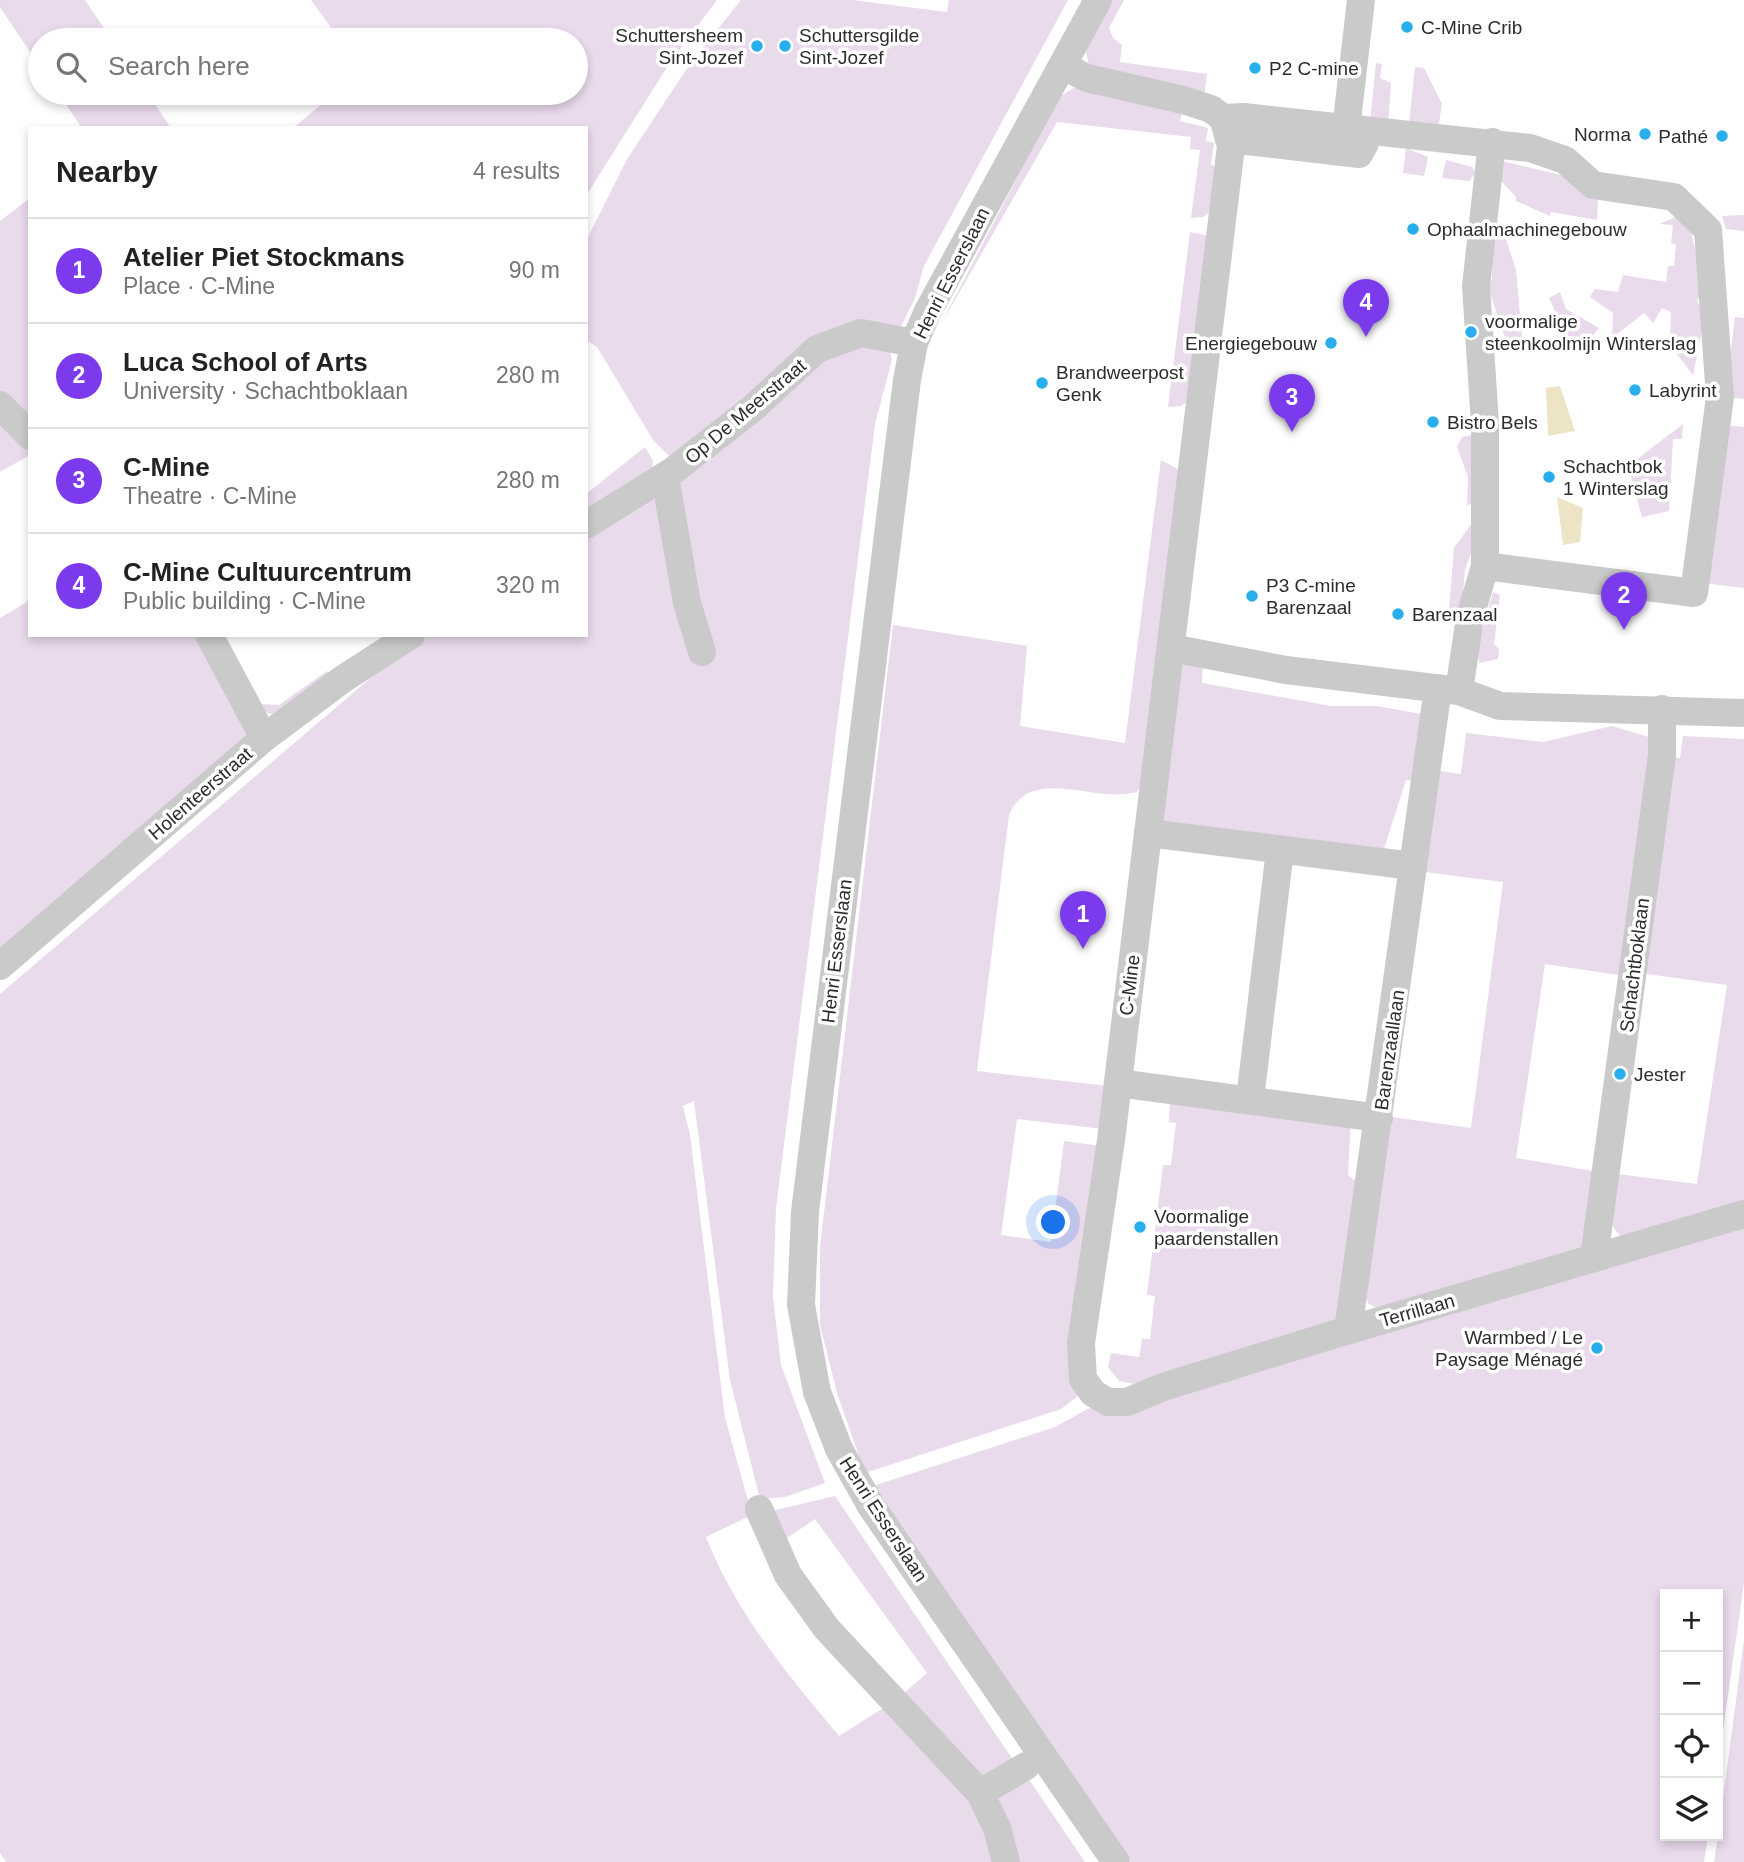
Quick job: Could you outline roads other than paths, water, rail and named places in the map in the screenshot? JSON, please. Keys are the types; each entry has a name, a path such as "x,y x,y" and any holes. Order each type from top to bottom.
{"street":[{"name":"Henri Esserslaan","path":"1098,0 928,311 914,344 907,380 856,778 805,1212 801,1304 817,1392 839,1449 872,1506 1116,1862"},
{"path":"1354,131 1361,0"},
{"path":"1063,66 1087,78 1211,109 1226,128 1244,117 1530,148 1565,160 1593,185 1674,197 1708,230 1720,397 1694,593 1485,566"},
{"name":"C-Mine","path":"1093,1393 1083,1379 1080,1366 1118,1083 1228,170 1226,128"},
{"name":"Barenzaallaan","path":"1359,1327 1356,1286 1427,769 1485,566 1485,424 1476,286 1492,142"},
{"name":"Op De Meerstraat","path":"588,524 665,477 753,408 817,349 861,333 914,344"},
{"path":"0,405 28,434"},
{"path":"665,477 687,603 702,652"},
{"path":"210,637 264,738"},
{"name":"Holenteerstraat","path":"0,966 264,738 343,679 408,637"},
{"path":"1171,648 1286,670 1449,689 1500,706 1744,713"},
{"name":"Schachtboklaan","path":"1606,1255 1601,1217 1662,755 1662,709"},
{"path":"1148,833 1413,866"},
{"path":"1250,1099 1280,850"},
{"path":"1118,1083 1379,1118"},
{"name":"Terrillaan","path":"1093,1393 1108,1402 1127,1402 1147,1393 1359,1327 1744,1214"},
{"path":"1085,1334 1089,1356 1106,1379 1116,1386 1147,1393"},
{"path":"759,1509 788,1575 827,1629 981,1793 997,1828 1006,1862"},
{"path":"981,1793 1026,1766"}],"place":[{"name":"C-Mine Crib","path":"1407,27"},
{"name":"Schuttersheem Sint-Jozef","path":"757,46"},
{"name":"Schuttersgilde Sint-Jozef","path":"785,46"},
{"name":"P2 C-mine","path":"1255,68"},
{"name":"Norma","path":"1645,134"},
{"name":"Pathé","path":"1722,136"},
{"name":"Ophaalmachinegebouw","path":"1413,229"},
{"name":"voormalige steenkoolmijn Winterslag","path":"1471,332"},
{"name":"C-Mine Cultuurcentrum","path":"1366,337"},
{"name":"Energiegebouw","path":"1331,343"},
{"name":"Brandweerpost Genk","path":"1042,383"},
{"name":"Labyrint","path":"1635,390"},
{"name":"Bistro Bels","path":"1433,422"},
{"name":"C-Mine","path":"1292,432"},
{"name":"Schachtbok 1 Winterslag","path":"1549,477"},
{"name":"P3 C-mine Barenzaal","path":"1252,596"},
{"name":"Barenzaal","path":"1398,614"},
{"name":"Luca School of Arts","path":"1624,630"},
{"name":"Atelier Piet Stockmans","path":"1083,949"},
{"name":"Jester","path":"1620,1074"},
{"name":"Voormalige paardenstallen","path":"1140,1227"},
{"name":"Warmbed / Le Paysage Ménagé","path":"1597,1348"}]}
